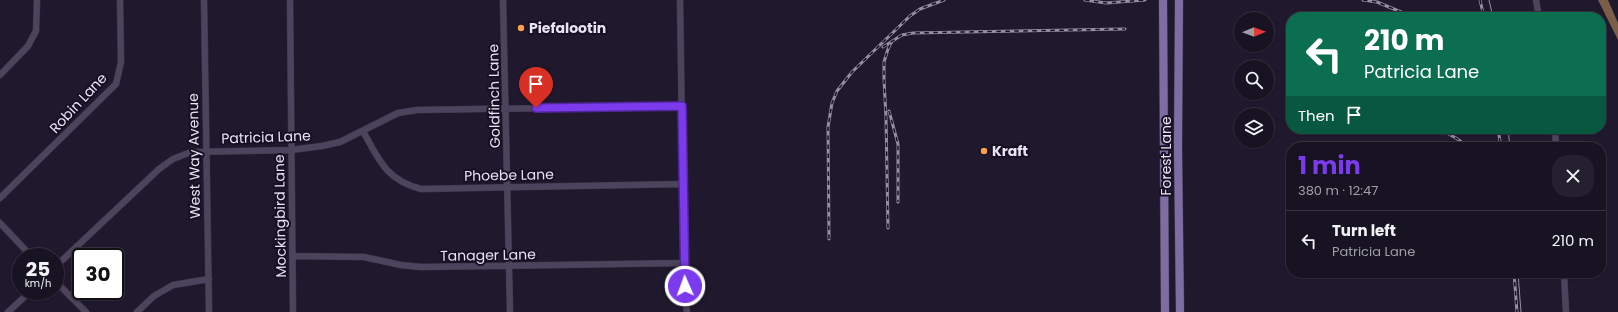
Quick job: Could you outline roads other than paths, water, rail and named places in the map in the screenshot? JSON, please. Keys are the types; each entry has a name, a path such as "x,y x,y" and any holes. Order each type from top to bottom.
{"main road":[{"name":"Forest Lane","path":"1163,0 1165,312"},
{"name":"Forest Lane","path":"1179,0 1178,153 1180,312"}],"street":[{"path":"0,75 28,46 36,31 37,0"},
{"name":"Robin Lane","path":"0,198 116,84 121,62 120,0"},
{"name":"West Way Avenue","path":"204,0 209,312"},
{"name":"Mockingbird Lane","path":"290,0 293,312"},
{"name":"Goldfinch Lane","path":"503,0 510,312"},
{"path":"680,0 684,263 687,312"},
{"path":"1536,0 1538,12"},
{"name":"Patricia Lane","path":"64,259 159,169 173,159 191,152 291,150 333,144 398,113 417,110 682,106"},
{"name":"Phoebe Lane","path":"363,131 375,154 389,174 409,186 421,189 683,184"},
{"path":"0,223 24,248"},
{"name":"Tanager Lane","path":"293,256 364,257 401,265 421,267 684,263"},
{"path":"1564,278 1566,312"},
{"path":"137,312 154,296 173,284 209,279"},
{"path":"64,290 86,312"},
{"path":"8,312 21,300"}],"tram line":[{"path":"1489,0 1492,12"},
{"path":"1509,134 1509,142"},
{"path":"1518,278 1521,312"}],"railway":[{"path":"829,239 828,127 832,103 837,91 852,72 910,16 920,9 944,0"},
{"path":"1085,0 1106,3 1145,0"},
{"path":"1363,0 1377,2 1401,12"},
{"path":"1480,0 1483,12"},
{"path":"883,47 902,35 913,33 1125,29"},
{"path":"888,228 884,62 892,41"},
{"path":"889,111 898,144 898,202"},
{"path":"1448,134 1461,142"},
{"path":"1499,134 1500,142"},
{"path":"1514,278 1517,312"}],"place":[{"name":"Piefalootin","path":"521,28"},
{"name":"Kraft","path":"984,151"}]}
